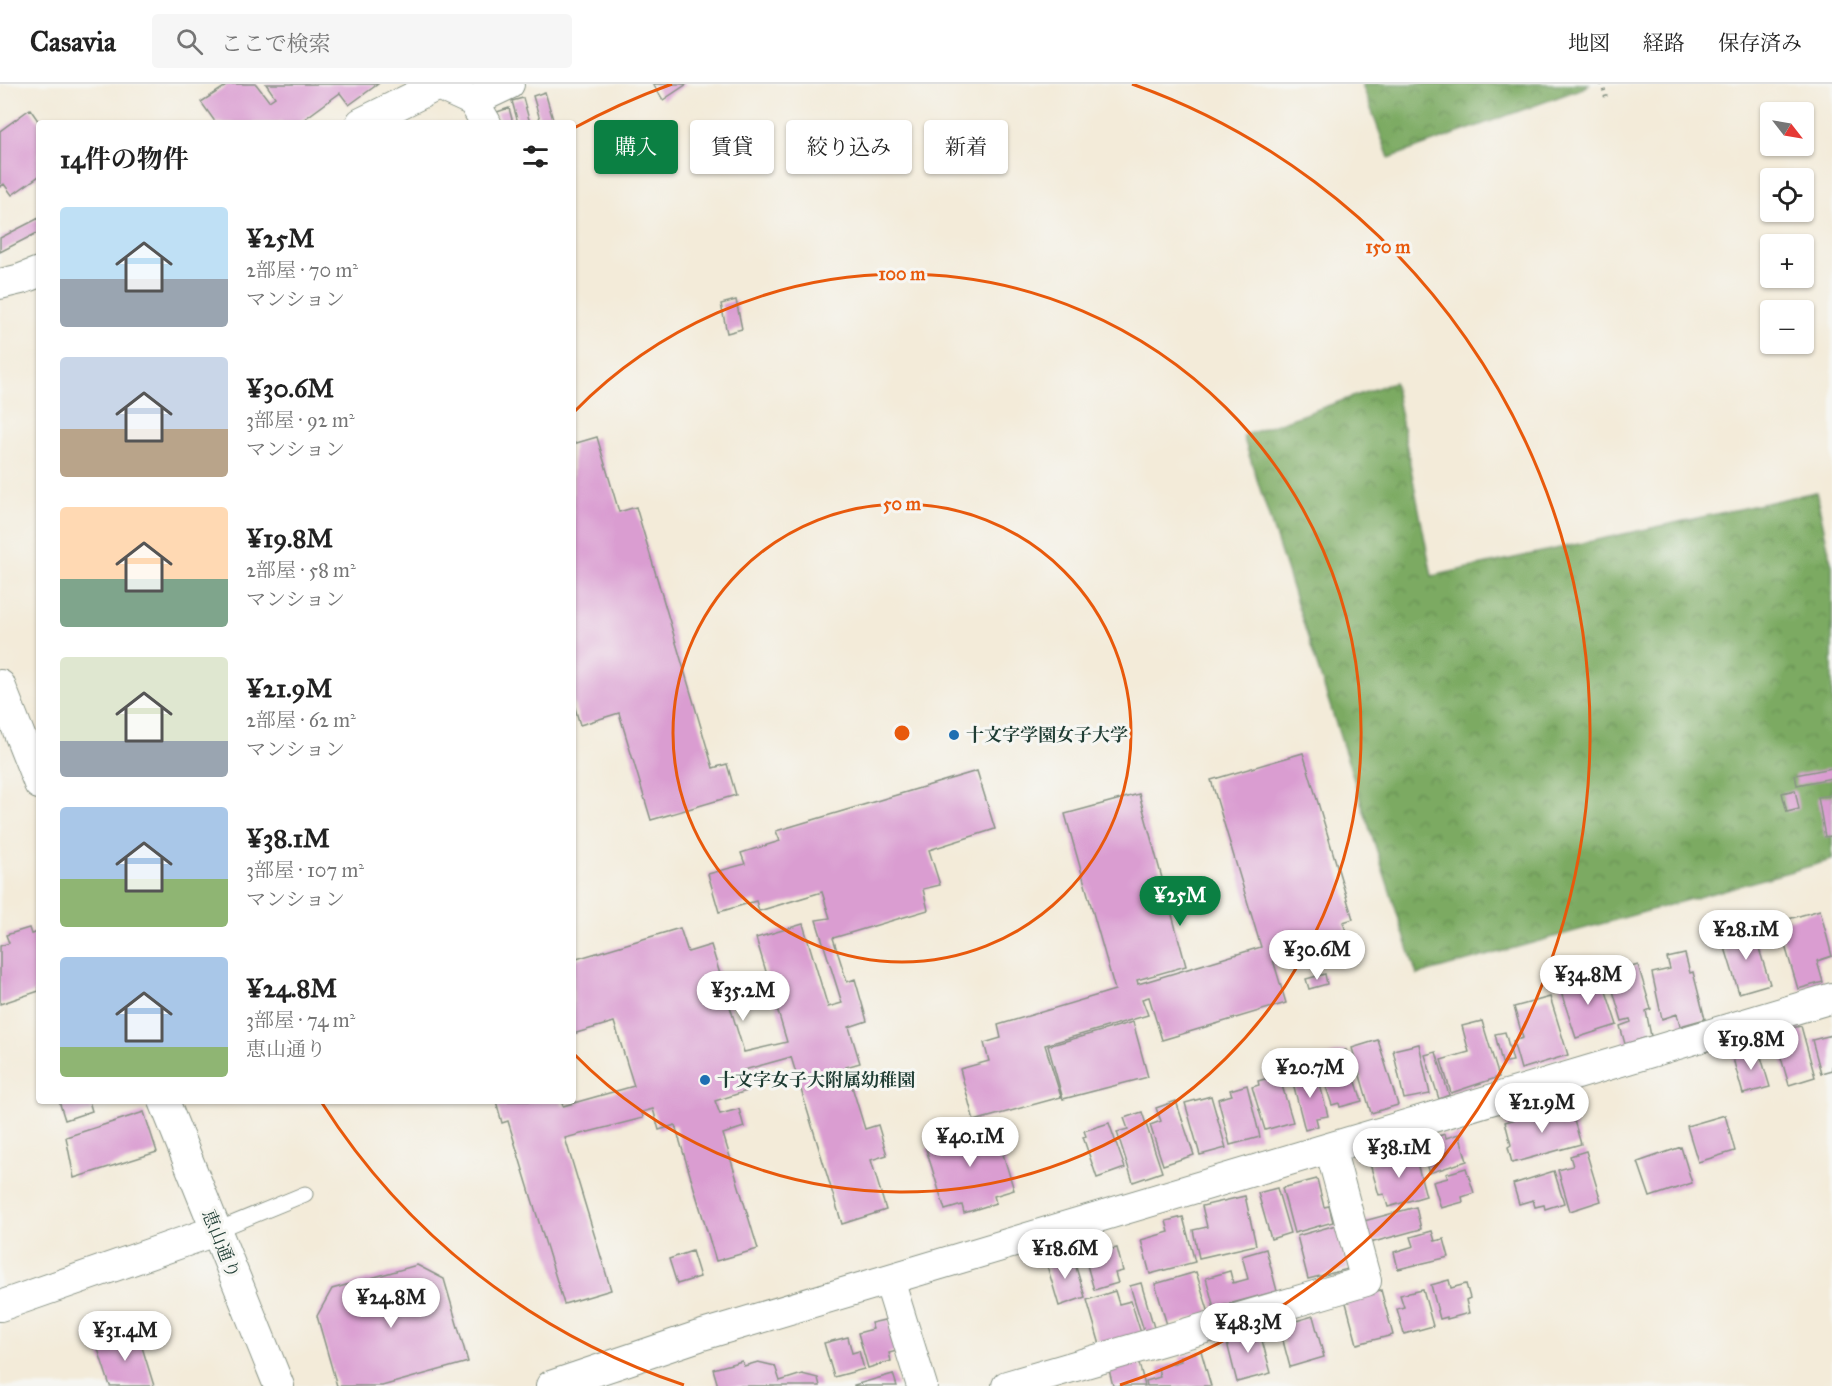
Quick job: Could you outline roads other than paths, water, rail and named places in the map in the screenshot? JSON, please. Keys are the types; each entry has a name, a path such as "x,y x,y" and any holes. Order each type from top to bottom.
{"street":[{"path":"367,120 438,85 479,112 509,84"},
{"path":"0,284 36,273"},
{"path":"0,685 36,776"},
{"path":"551,1386 699,1336 1832,998"},
{"name":"恵山通り","path":"165,1104 279,1386"},
{"path":"1007,1386 1366,1281 1330,1148"},
{"path":"0,1306 216,1231"},
{"path":"889,1280 922,1386"}],"lane":[{"path":"216,1231 305,1194"}],"place":[{"name":"十文字学園女子大学","path":"954,735"},
{"name":"十文字女子大附属幼稚園","path":"705,1080"}]}
